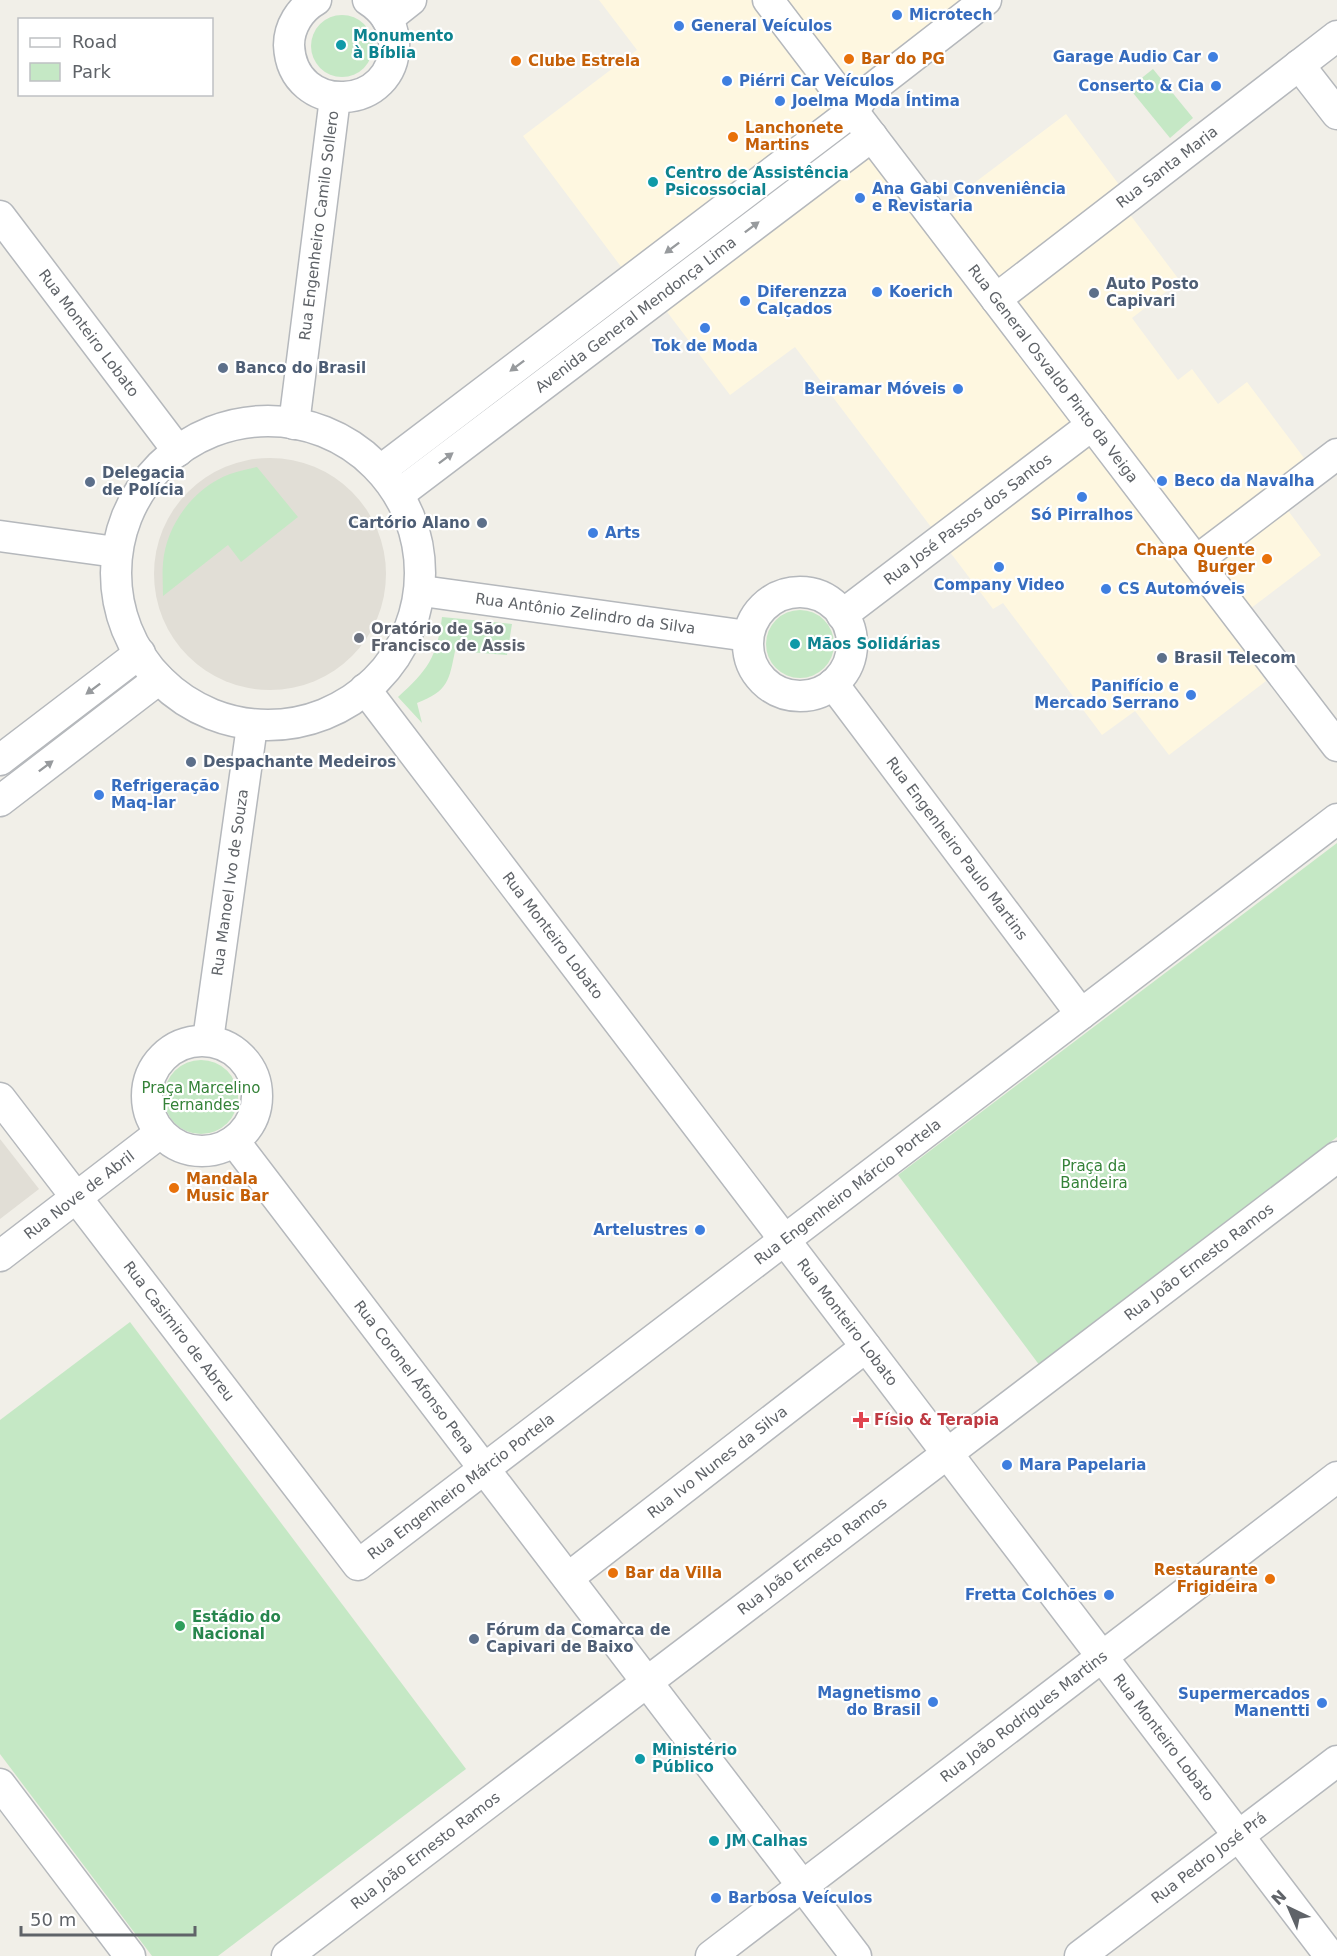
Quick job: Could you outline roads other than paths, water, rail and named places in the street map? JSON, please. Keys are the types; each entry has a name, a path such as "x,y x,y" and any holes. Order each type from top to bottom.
{"street":[{"path":"314,0 301,12 293,26 289,42 290,58 296,73 306,85 320,94 335,98 352,97 368,91 381,81 390,67 394,51 393,34 377,9 411,0"},
{"name":"Rua General Osvaldo Pinto da Veiga","path":"768,0 1337,746"},
{"name":"Avenida General Mendonça Lima","path":"381,470 853,111 865,94 987,0"},
{"name":"Rua Santa Maria","path":"996,299 1337,36"},
{"path":"1299,65 1337,114"},
{"name":"Rua Engenheiro Camilo Sollero","path":"294,424 335,98"},
{"name":"Avenida General Mendonça Lima","path":"399,494 872,136"},
{"name":"Rua Monteiro Lobato","path":"0,216 178,451"},
{"path":"258,422 294,424 320,431 351,446 381,470 399,494 412,521 420,557 422,591 413,623 397,653 364,689 328,712 292,723 252,726 213,715 181,699 159,679 140,654 123,624 116,592 116,552 127,515 147,480 178,451 214,432 258,422"},
{"name":"Rua José Passos dos Santos","path":"842,615 1092,425"},
{"path":"1196,561 1337,454"},
{"path":"0,536 116,552"},
{"name":"Rua Antônio Zelindro da Silva","path":"422,591 748,636"},
{"path":"805,592 820,596 833,604 842,615 850,633 851,652 845,670 833,684 819,692 804,696 789,695 774,689 762,680 753,667 748,652 748,636 753,621 762,608 774,599 789,593 805,592"},
{"path":"0,760 140,654"},
{"path":"0,801 159,679"},
{"name":"Rua Engenheiro Paulo Martins","path":"833,684 1081,1014"},
{"name":"Rua Monteiro Lobato","path":"364,689 1330,1956"},
{"name":"Rua Manoel Ivo de Souza","path":"208,1040 252,726"},
{"name":"Rua Engenheiro Márcio Portela","path":"358,1565 1337,819"},
{"path":"208,1040 222,1043 235,1051 247,1064 255,1080 257,1098 253,1115 244,1131 234,1141 217,1149 201,1151 186,1149 172,1143 160,1133 151,1118 146,1100 148,1082 155,1066 168,1053 181,1044 208,1040"},
{"name":"Rua Casimiro de Abreu","path":"0,1098 358,1565"},
{"name":"Rua Nove de Abril","path":"0,1256 160,1133"},
{"name":"Rua Coronel Afonso Pena","path":"234,1141 856,1956"},
{"name":"Rua João Ernesto Ramos","path":"287,1956 1337,1157"},
{"name":"Rua Ivo Nunes da Silva","path":"568,1578 866,1347"},
{"name":"Rua João Rodrigues Martins","path":"711,1956 1337,1477"},
{"name":"Rua Pedro José Prá","path":"1080,1956 1337,1761"},
{"path":"0,1784 130,1956"}],"place":[{"name":"Microtech","path":"897,15"},
{"name":"General Veículos","path":"679,26"},
{"name":"Monumento à Bíblia","path":"341,45"},
{"name":"Garage Audio Car","path":"1213,57"},
{"name":"Bar do PG","path":"849,59"},
{"name":"Clube Estrela","path":"516,61"},
{"name":"Piérri Car Veículos","path":"727,81"},
{"name":"Conserto & Cia","path":"1216,86"},
{"name":"Joelma Moda Íntima","path":"780,101"},
{"name":"Lanchonete Martins","path":"733,137"},
{"name":"Centro de Assistência Psicossocial","path":"653,182"},
{"name":"Ana Gabi Conveniência e Revistaria","path":"860,198"},
{"name":"Koerich","path":"877,292"},
{"name":"Auto Posto Capivari","path":"1094,293"},
{"name":"Diferenzza Calçados","path":"745,301"},
{"name":"Tok de Moda","path":"705,328"},
{"name":"Banco do Brasil","path":"223,368"},
{"name":"Beiramar Móveis","path":"958,389"},
{"name":"Beco da Navalha","path":"1162,481"},
{"name":"Delegacia de Polícia","path":"90,482"},
{"name":"Só Pirralhos","path":"1082,497"},
{"name":"Cartório Alano","path":"482,523"},
{"name":"Arts","path":"593,533"},
{"name":"Chapa Quente Burger","path":"1267,559"},
{"name":"Company Video","path":"999,567"},
{"name":"CS Automóveis","path":"1106,589"},
{"name":"Oratório de São Francisco de Assis","path":"359,638"},
{"name":"Mãos Solidárias","path":"795,644"},
{"name":"Brasil Telecom","path":"1162,658"},
{"name":"Panifício e Mercado Serrano","path":"1191,695"},
{"name":"Despachante Medeiros","path":"191,762"},
{"name":"Refrigeração Maq-lar","path":"99,795"},
{"name":"Mandala Music Bar","path":"174,1188"},
{"name":"Artelustres","path":"700,1230"},
{"name":"Físio & Terapia","path":"861,1420"},
{"name":"Mara Papelaria","path":"1007,1465"},
{"name":"Bar da Villa","path":"613,1573"},
{"name":"Restaurante Frigideira","path":"1270,1579"},
{"name":"Fretta Colchões","path":"1109,1595"},
{"name":"Estádio do Nacional","path":"180,1626"},
{"name":"Fórum da Comarca de Capivari de Baixo","path":"474,1639"},
{"name":"Magnetismo do Brasil","path":"933,1702"},
{"name":"Supermercados Manentti","path":"1322,1703"},
{"name":"Ministério Público","path":"640,1759"},
{"name":"JM Calhas","path":"714,1841"},
{"name":"Barbosa Veículos","path":"716,1898"}],"park label":[{"name":"Praça Marcelino Fernandes","path":"201,1096"},
{"name":"Praça da Bandeira","path":"1094,1174"}]}
